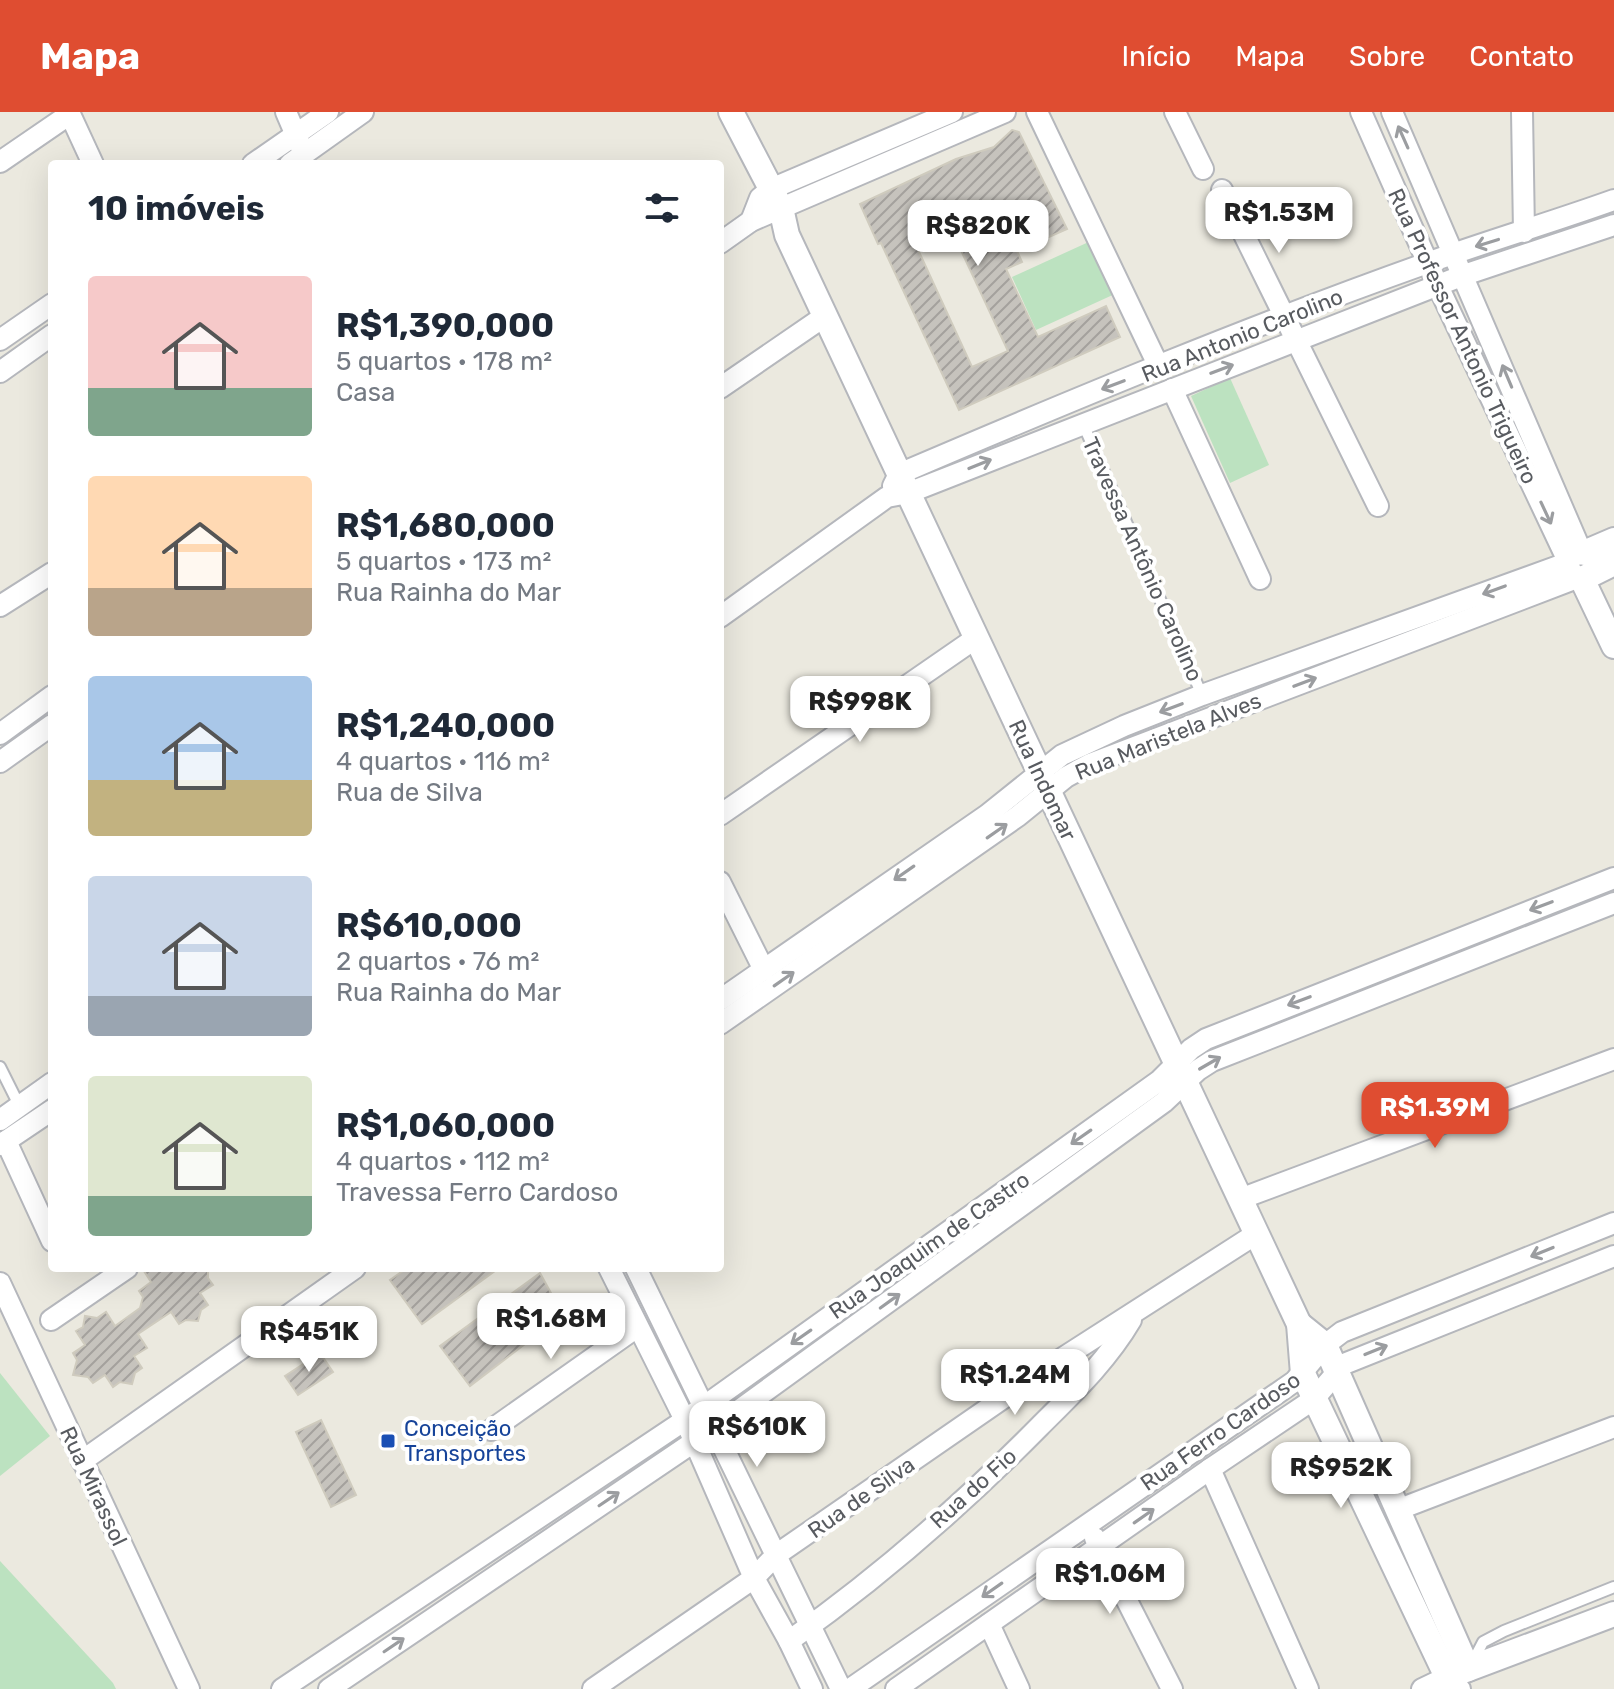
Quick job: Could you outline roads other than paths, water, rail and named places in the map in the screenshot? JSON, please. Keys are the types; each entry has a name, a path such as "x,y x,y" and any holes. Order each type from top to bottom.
{"street":[{"path":"286,112 297,134 297,159"},
{"path":"259,160 328,112"},
{"path":"297,159 363,112"},
{"name":"Rua Indomar","path":"714,112 766,206 787,235 898,488 976,638 1299,1324 1303,1374 1314,1399 1461,1681"},
{"name":"Rua Indomar","path":"731,112 766,206"},
{"path":"724,240 766,206 915,119 952,112"},
{"path":"766,206 1005,112"},
{"path":"1037,112 1159,367"},
{"path":"1175,112 1203,169"},
{"name":"Rua Professor Antonio Trigueiro","path":"1361,112 1438,286 1584,566"},
{"name":"Rua Professor Antonio Trigueiro","path":"1392,112 1464,275 1614,646"},
{"path":"1522,112 1524,232"},
{"path":"0,162 70,113 91,160"},
{"path":"1222,190 1378,506"},
{"name":"Rua Antonio Carolino","path":"724,614 898,488 1037,415 1285,316 1454,253 1614,200"},
{"name":"Rua Antonio Carolino","path":"898,488 1083,424 1464,275 1614,225"},
{"path":"0,340 48,307"},
{"path":"724,385 825,316"},
{"path":"0,372 48,338"},
{"path":"1172,389 1260,579"},
{"path":"1037,415 1048,437"},
{"name":"Rua Maristela Alves","path":"724,997 987,815 1044,782 1066,777 1090,764 1584,566 1614,540"},
{"name":"Rua Maristela Alves","path":"724,1021 1018,816 1062,755 1202,695 1584,566"},
{"path":"0,606 48,576"},
{"path":"724,812 976,638"},
{"path":"0,734 48,699"},
{"path":"0,762 48,728"},
{"name":"Rua Joaquim de Castro","path":"329,1689 713,1429 1181,1074 1191,1049 1225,1030 1614,878"},
{"path":"724,890 764,970"},
{"name":"Rua Joaquim de Castro","path":"282,1689 685,1420 1159,1081 1198,1070 1228,1053 1614,903"},
{"path":"1240,1199 1614,1059"},
{"path":"0,1120 48,1086"},
{"path":"48,1113 3,1143 48,1233"},
{"name":"Rua Ferro Cardoso","path":"850,1689 1303,1374 1325,1345 1342,1332 1614,1223"},
{"name":"Rua de Silva","path":"593,1689 754,1578 776,1555 1044,1370 1256,1234"},
{"name":"Rua Ferro Cardoso","path":"896,1689 1314,1399 1336,1371 1358,1357 1614,1256"},
{"path":"51,1320 121,1272"},
{"path":"82,1461 349,1272"},
{"path":"611,1272 685,1420 754,1578 812,1689"},
{"path":"638,1272 841,1689"},
{"name":"Rua Mirassol","path":"0,1283 189,1689"},
{"path":"1461,1284 1474,1312"},
{"path":"1399,1309 1410,1337"},
{"name":"Rua do Fio","path":"789,1641 916,1540 1011,1455 1090,1376 1113,1348 1135,1313"},
{"name":"Rua Indomar","path":"1299,1324 1325,1345 1397,1510 1461,1681"},
{"path":"491,1430 637,1327"},
{"path":"1397,1510 1614,1427"},
{"path":"1210,1469 1308,1689"},
{"path":"1088,1524 1172,1689"},
{"path":"1422,1689 1461,1681 1614,1614"},
{"path":"989,1624 1019,1689"}],"lane":[{"name":"Travessa Antônio Carolino","path":"1083,424 1202,695"},
{"path":"0,1067 20,1107"},
{"path":"1461,1681 1483,1642 1614,1587"}],"place":[{"name":"Conceição Transportes","path":"388,1441"}]}
